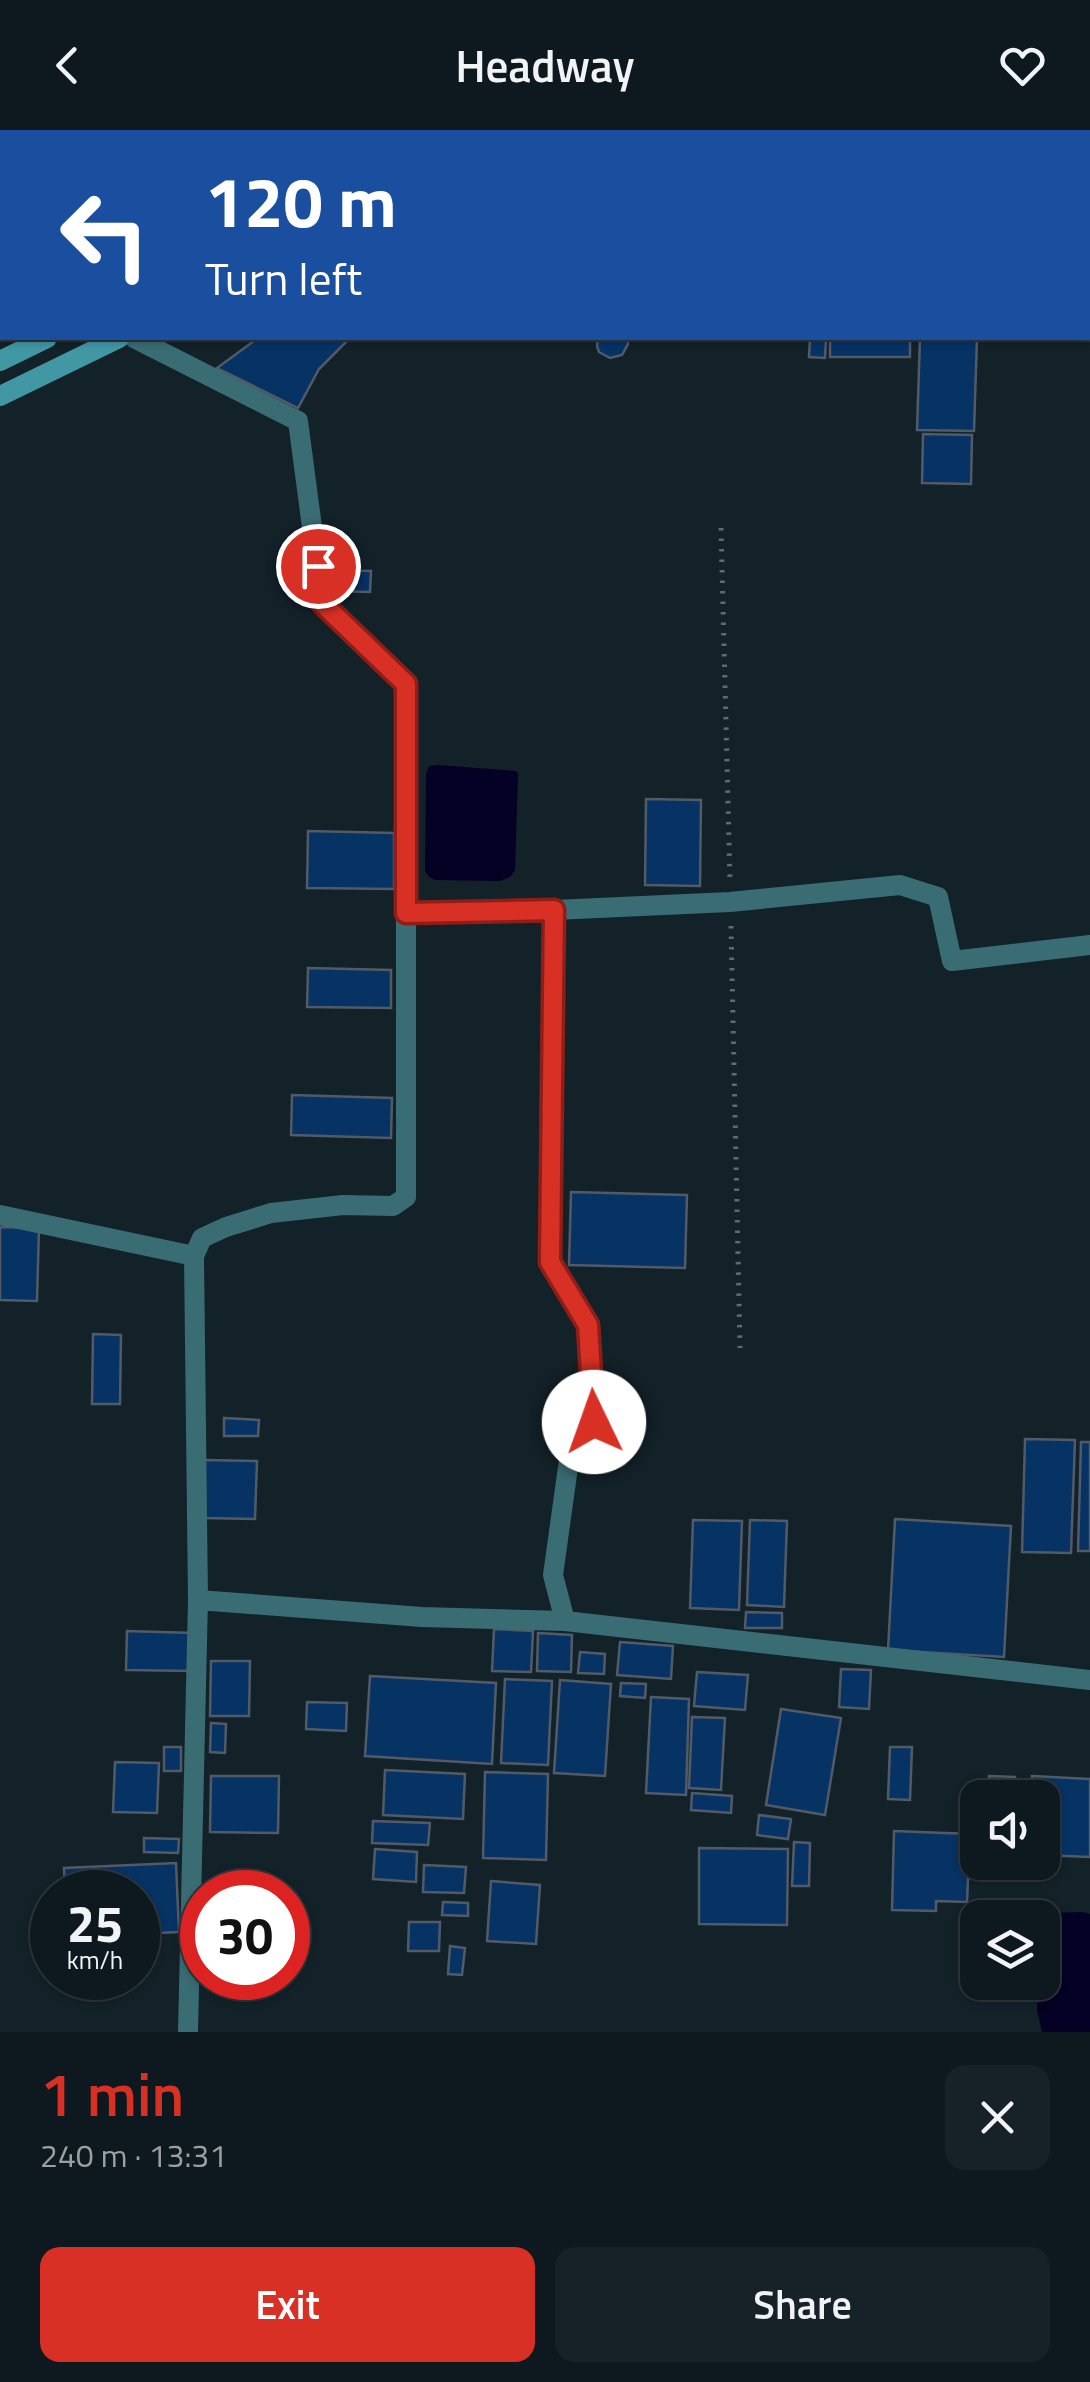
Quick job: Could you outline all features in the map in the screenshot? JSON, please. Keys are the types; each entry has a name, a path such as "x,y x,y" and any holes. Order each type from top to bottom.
{"main road":[{"path":"0,361 43,340"},
{"path":"0,396 115,340"}],"street":[{"path":"138,340 298,421 322,603 406,684 406,1197 393,1206 343,1205 271,1213 202,1238 194,1256 198,1600 188,2032"},
{"path":"406,913 730,902 900,885 938,898 952,961 1090,945"},
{"path":"554,910 550,1262 588,1325 594,1422 568,1460 554,1575 565,1621"},
{"path":"0,1216 194,1256"},
{"path":"198,1600 422,1617 565,1621 1090,1680"}],"path":[{"path":"721,528 740,1348"}],"water":[{"path":"429,766 518,774 515,870 510,877 500,881 429,877 425,870 426,775"},
{"path":"1060,1913 1090,1914 1090,2032 1042,2032 1037,2000 1060,2000"}],"building":[{"path":"255,340 348,340 319,369 298,408 217,368"},
{"path":"598,340 627,340 628,344 622,355 610,358 599,352"},
{"path":"810,340 826,340 825,358 809,357"},
{"path":"830,340 910,340 910,357 830,357"},
{"path":"920,340 977,340 974,431 917,430"},
{"path":"923,434 972,435 971,484 922,483"},
{"path":"333,570 371,571 370,592 333,591"},
{"path":"646,799 701,800 700,886 645,885"},
{"path":"308,831 394,833 394,889 307,888"},
{"path":"308,968 391,970 391,1008 307,1007"},
{"path":"292,1095 392,1098 391,1138 291,1135"},
{"path":"571,1192 687,1195 685,1268 569,1265"},
{"path":"0,1227 39,1228 37,1301 0,1300"},
{"path":"93,1334 121,1335 120,1404 92,1404"},
{"path":"224,1418 259,1420 258,1436 224,1436"},
{"path":"1025,1439 1075,1440 1071,1553 1022,1552"},
{"path":"1081,1442 1090,1442 1090,1551 1078,1551"},
{"path":"205,1460 257,1461 255,1519 203,1518"},
{"path":"895,1519 1011,1526 1004,1657 888,1650"},
{"path":"693,1520 742,1521 739,1610 690,1608"},
{"path":"750,1520 787,1521 784,1607 747,1605"},
{"path":"746,1612 782,1613 782,1628 745,1628"},
{"path":"494,1629 533,1631 531,1672 492,1671"},
{"path":"127,1631 193,1633 192,1671 126,1670"},
{"path":"538,1633 572,1635 571,1672 537,1671"},
{"path":"620,1642 673,1646 671,1679 617,1675"},
{"path":"580,1652 605,1654 604,1674 578,1673"},
{"path":"211,1661 250,1661 249,1716 210,1716"},
{"path":"841,1669 871,1670 869,1709 839,1707"},
{"path":"697,1672 748,1675 745,1710 694,1706"},
{"path":"370,1676 496,1683 492,1764 365,1756"},
{"path":"505,1679 552,1681 548,1765 501,1763"},
{"path":"560,1680 611,1684 605,1776 554,1773"},
{"path":"621,1683 646,1684 645,1698 620,1696"},
{"path":"651,1697 689,1699 686,1795 646,1793"},
{"path":"307,1702 347,1703 346,1731 306,1729"},
{"path":"781,1709 841,1718 825,1815 766,1805"},
{"path":"692,1717 725,1718 721,1790 689,1788"},
{"path":"211,1723 226,1724 225,1753 210,1752"},
{"path":"164,1747 181,1747 181,1771 164,1771"},
{"path":"890,1747 912,1747 910,1800 888,1799"},
{"path":"115,1762 159,1763 157,1813 113,1812"},
{"path":"385,1770 465,1774 463,1819 383,1815"},
{"path":"485,1772 548,1774 546,1860 483,1858"},
{"path":"211,1776 279,1776 278,1833 210,1832"},
{"path":"989,1776 1015,1777 1015,1780 989,1780"},
{"path":"1032,1776 1090,1779 1090,1857 1060,1856 1060,1780 1032,1780"},
{"path":"692,1793 732,1796 731,1813 691,1810"},
{"path":"759,1815 791,1819 788,1839 757,1835"},
{"path":"373,1821 430,1823 428,1845 372,1843"},
{"path":"894,1831 960,1834 960,1880 968,1880 967,1900 936,1901 936,1911 892,1910"},
{"path":"144,1838 179,1839 178,1853 144,1852"},
{"path":"794,1842 810,1843 809,1886 792,1886"},
{"path":"699,1848 788,1849 787,1925 699,1924"},
{"path":"375,1849 417,1852 416,1882 373,1879"},
{"path":"176,1863 179,1932 160,1933 160,1870 64,1868"},
{"path":"424,1865 466,1867 464,1893 423,1892"},
{"path":"491,1881 540,1885 536,1944 487,1941"},
{"path":"443,1902 468,1903 468,1916 442,1915"},
{"path":"409,1922 440,1922 439,1951 408,1951"},
{"path":"450,1946 465,1948 462,1975 448,1974"}],"route":[{"path":"318,566 322,603 406,684 406,913 554,910 550,1262 588,1325 594,1422"}]}
